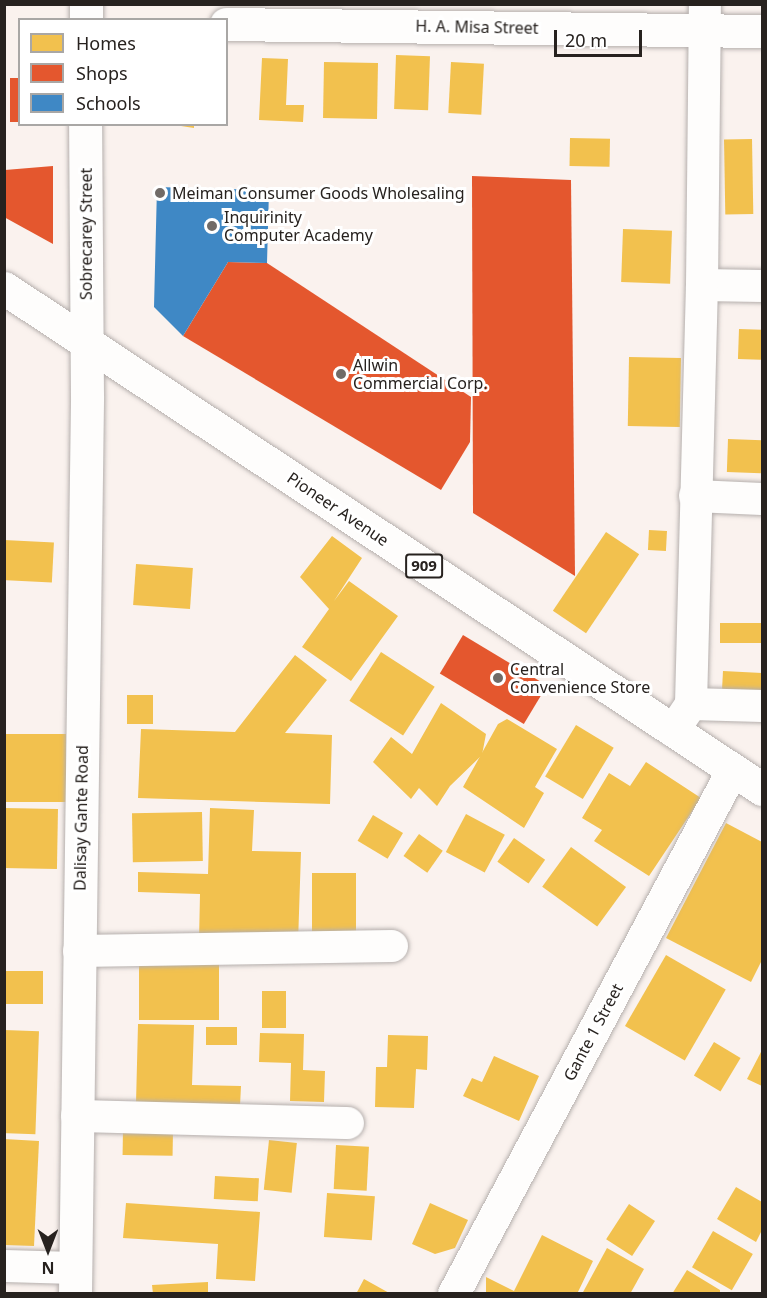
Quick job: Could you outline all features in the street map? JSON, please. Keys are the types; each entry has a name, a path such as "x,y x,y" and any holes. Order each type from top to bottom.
{"main road":[{"name":"H. A. Misa Street","path":"228,24 705,17 762,31"},
{"name":"Sobrecarey Street","path":"86,126 86,343"},
{"name":"Pioneer Avenue","path":"4,288 762,789"},
{"name":"Dalisay Gante Road","path":"75,1281 86,343"}],"street":[{"path":"673,731 691,704 702,285 705,17"},
{"path":"702,285 762,286"},
{"path":"695,496 762,499"},
{"path":"691,704 762,706"},
{"name":"Gante 1 Street","path":"454,1293 733,770"},
{"path":"79,951 392,946"},
{"path":"77,1116 348,1123"},
{"path":"4,1266 75,1281"}],"building: Homes":[{"path":"396,55 430,56 428,110 394,109"},
{"path":"262,58 288,59 286,105 304,105 303,122 259,120"},
{"path":"324,62 378,63 377,119 323,118"},
{"path":"451,62 484,64 481,115 448,113"},
{"path":"570,138 610,139 610,167 570,166"},
{"path":"724,139 752,139 753,214 725,214"},
{"path":"623,229 672,231 670,284 621,282"},
{"path":"739,329 762,330 761,360 738,359"},
{"path":"629,357 681,358 680,427 628,426"},
{"path":"728,439 762,440 761,473 727,472"},
{"path":"649,530 667,531 666,551 648,550"},
{"path":"606,532 639,554 586,633 553,611"},
{"path":"332,536 362,558 334,601 349,581 398,616 351,681 302,647 329,609 300,577"},
{"path":"4,540 54,543 52,583 4,580"},
{"path":"136,564 193,568 190,609 133,605"},
{"path":"720,623 762,623 762,643 720,643"},
{"path":"381,652 435,687 403,735 349,701"},
{"path":"295,655 327,680 285,733 332,735 330,804 138,798 141,729 235,732"},
{"path":"723,671 762,673 761,700 722,698"},
{"path":"127,695 153,695 153,724 127,724"},
{"path":"441,703 486,734 482,755 450,786 437,806 419,788 411,799 373,762 391,737 412,754"},
{"path":"507,719 557,749 535,787 544,793 524,828 463,787 498,724"},
{"path":"576,725 614,748 583,799 545,776"},
{"path":"4,734 66,734 66,802 4,802"},
{"path":"646,762 701,798 649,876 594,841 602,830 582,818 609,773 630,786"},
{"path":"4,808 58,809 57,869 4,868"},
{"path":"210,808 254,810 252,851 301,852 298,943 199,940 200,894 138,892 138,872 208,874"},
{"path":"202,812 203,861 133,862 132,813"},
{"path":"466,814 505,835 485,873 446,852"},
{"path":"373,815 403,833 388,859 358,841"},
{"path":"726,823 762,842 762,960 751,982 666,938"},
{"path":"419,834 443,851 427,873 404,856"},
{"path":"514,838 545,860 528,884 497,862"},
{"path":"571,847 626,887 597,927 542,887"},
{"path":"312,873 356,873 356,934 312,934"},
{"path":"666,955 726,990 685,1061 625,1026"},
{"path":"139,961 219,961 219,1020 139,1020"},
{"path":"4,971 43,971 43,1004 4,1004"},
{"path":"262,991 286,991 286,1028 262,1028"},
{"path":"138,1024 194,1025 192,1085 241,1086 240,1106 136,1103"},
{"path":"206,1027 237,1027 237,1045 206,1045"},
{"path":"4,1030 39,1031 35,1134 4,1133"},
{"path":"260,1033 304,1034 303,1070 325,1071 324,1102 290,1101 291,1063 259,1062"},
{"path":"388,1035 428,1036 427,1070 416,1069 414,1108 375,1107 376,1067 387,1067"},
{"path":"714,1042 741,1058 720,1091 694,1075"},
{"path":"762,1050 762,1086 747,1079"},
{"path":"494,1056 539,1076 519,1121 463,1096 472,1078 482,1082"},
{"path":"123,1130 173,1131 173,1156 123,1155"},
{"path":"4,1139 39,1141 34,1246 4,1245"},
{"path":"269,1140 297,1143 292,1193 264,1190"},
{"path":"336,1145 369,1147 367,1191 334,1189"},
{"path":"215,1176 259,1178 258,1201 214,1199"},
{"path":"736,1187 762,1202 762,1230 756,1242 717,1219"},
{"path":"327,1193 375,1196 372,1240 324,1237"},
{"path":"126,1203 260,1212 255,1281 216,1279 218,1244 123,1238"},
{"path":"430,1203 468,1220 455,1248 435,1254 412,1244"},
{"path":"629,1204 655,1221 632,1256 606,1239"},
{"path":"713,1231 753,1254 732,1290 692,1267"},
{"path":"542,1235 593,1261 577,1294 486,1294 486,1277 514,1291"},
{"path":"607,1248 644,1269 630,1294 582,1294"},
{"path":"687,1270 720,1290 720,1294 672,1294"},
{"path":"364,1279 391,1294 356,1294"},
{"path":"208,1282 208,1294 153,1294 152,1285"}],"building: Shops":[{"path":"10,78 18,78 18,122 10,122"},
{"path":"53,166 53,244 4,217 5,170"},
{"path":"472,176 571,180 575,576 473,513"},
{"name":"Allwin Commercial Corp.","path":"228,262 267,263 471,397 470,442 441,490 183,336"},
{"path":"463,635 547,685 524,724 440,674"}],"building: Schools":[{"name":"Inquirinity Computer Academy","path":"157,187 269,190 267,263 228,262 183,336 154,307"}],"place":[{"name":"Meiman Consumer Goods Wholesaling","path":"160,193"},
{"name":"Inquirinity Computer Academy","path":"212,226"},
{"name":"Allwin Commercial Corp.","path":"341,374"},
{"name":"Central Convenience Store","path":"498,678"}]}
